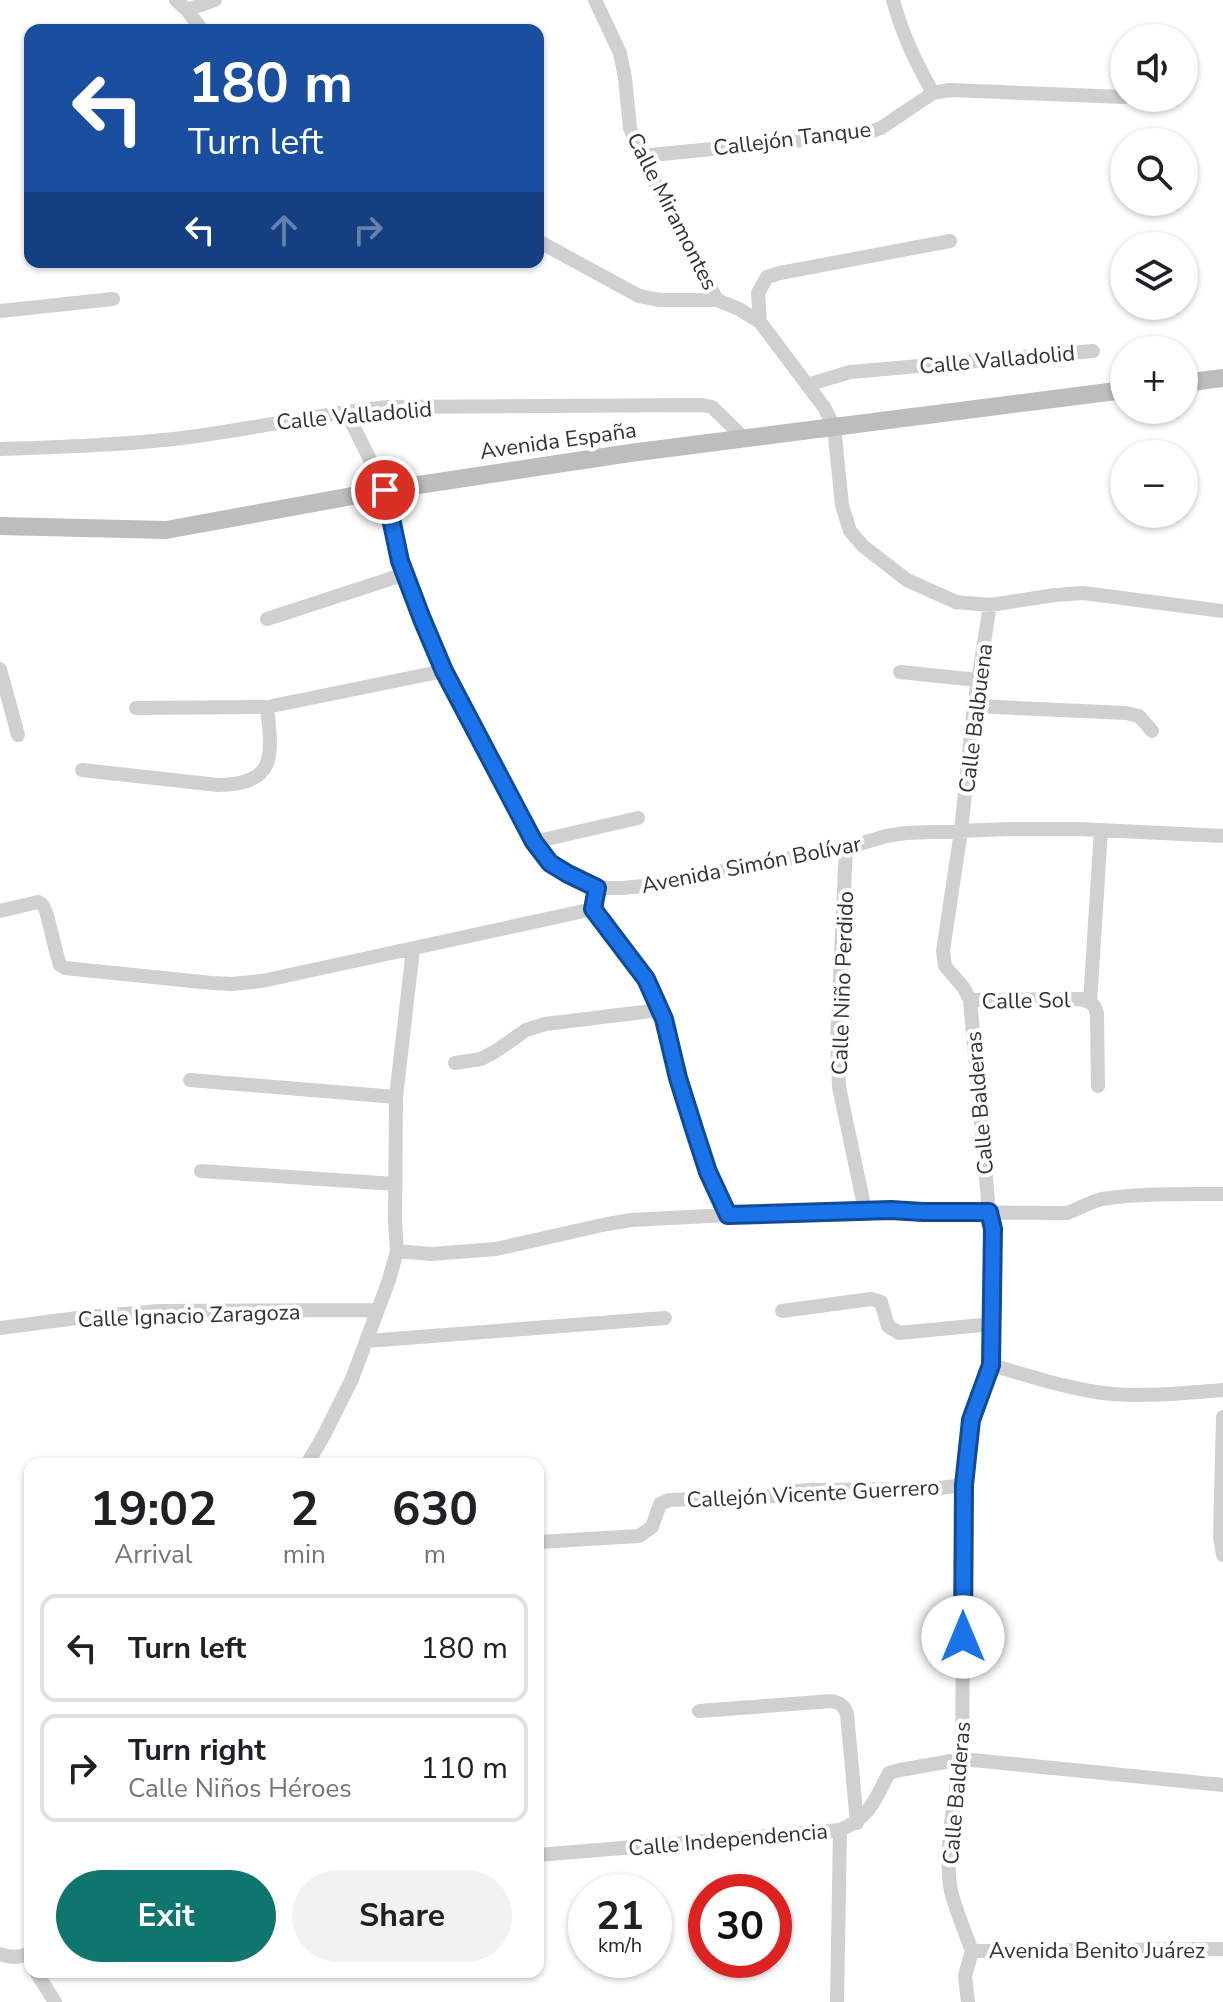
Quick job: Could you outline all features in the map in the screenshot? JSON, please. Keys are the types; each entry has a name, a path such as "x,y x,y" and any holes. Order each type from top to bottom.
{"street":[{"path":"181,5 215,0"},
{"name":"Calle Miramontes","path":"595,0 620,53 630,128 641,156 717,300 760,322 824,407 834,427"},
{"path":"893,0 913,58 933,93"},
{"path":"181,5 197,24"},
{"name":"Callejón Tanque","path":"641,156 864,134 881,128 933,93 950,90 1110,96"},
{"path":"760,322 758,293 767,277 950,241"},
{"path":"544,244 639,296 660,300 717,300"},
{"path":"0,311 113,299"},
{"name":"Calle Valladolid","path":"807,385 850,372 1093,351"},
{"path":"1198,381 1223,378"},
{"name":"Avenida España","path":"0,526 166,530 385,490 630,453 1110,392"},
{"name":"Calle Valladolid","path":"0,449 182,438 388,407 703,405 712,407 745,439"},
{"name":"Avenida Simón Bolívar","path":"346,411 385,490 405,574 444,671 534,842 550,863 568,874 597,888 644,886 846,848 906,833 1010,829 1223,836"},
{"path":"834,427 842,505 850,531 863,546 907,580 956,602 990,605 1083,593 1223,611"},
{"path":"267,619 405,574"},
{"name":"Calle Balbuena","path":"961,831 974,706 990,605"},
{"path":"0,669 18,735"},
{"path":"136,708 267,707 444,671"},
{"path":"900,672 978,680"},
{"path":"974,706 1126,713 1139,716 1152,731"},
{"path":"82,770 237,785 259,776 269,762 271,746 267,707"},
{"path":"534,842 638,818"},
{"path":"1090,1002 1101,830"},
{"name":"Calle Balderas","path":"961,831 943,951 945,966 970,1000 993,1229 991,1365 971,1420 964,1485 962,1759 956,1786 948,1868 952,1894 972,1951"},
{"name":"Calle Niño Perdido","path":"846,848 837,1042 839,1087 865,1210"},
{"path":"597,888 593,909 646,979 664,1019 678,1078 708,1172 728,1215"},
{"path":"0,911 38,902 42,904 56,956 65,968 212,983 250,983 593,909"},
{"path":"311,1458 352,1379 397,1251 396,1097 413,949"},
{"name":"Calle Sol","path":"970,1000 1081,999 1096,1006 1098,1086"},
{"path":"455,1063 481,1059 526,1030 545,1024 660,1010"},
{"path":"190,1080 396,1097"},
{"path":"201,1171 395,1184"},
{"path":"397,1251 431,1254 496,1249 619,1222 865,1210 1067,1213 1101,1200 1223,1194"},
{"path":"782,1311 871,1299 881,1302 888,1326 899,1333 992,1324"},
{"name":"Calle Ignacio Zaragoza","path":"0,1328 160,1311 378,1310"},
{"path":"367,1341 665,1318"},
{"path":"991,1365 1074,1388 1111,1394 1223,1390"},
{"path":"1223,1417 1220,1538 1223,1555"},
{"name":"Callejón Vicente Guerrero","path":"544,1542 639,1536 652,1527 660,1504 669,1500 776,1496 811,1490 931,1489 964,1485"},
{"path":"699,1711 839,1703 847,1714 857,1823"},
{"name":"Calle Independencia","path":"544,1855 840,1830 857,1823 876,1800 889,1773 962,1759 1223,1785"},
{"path":"837,2002 840,1830"},
{"name":"Avenida Benito Juárez","path":"972,1951 1223,1949"},
{"path":"968,2002 965,1976 972,1951"},
{"path":"0,1954 24,1957"},
{"path":"40,1978 55,2002"}],"route":[{"path":"385,490 400,561 444,671 534,842 550,863 597,888 593,909 646,979 664,1019 678,1078 708,1172 728,1215 891,1210 989,1212 993,1229 991,1365 971,1420 964,1485 963,1637"}]}
